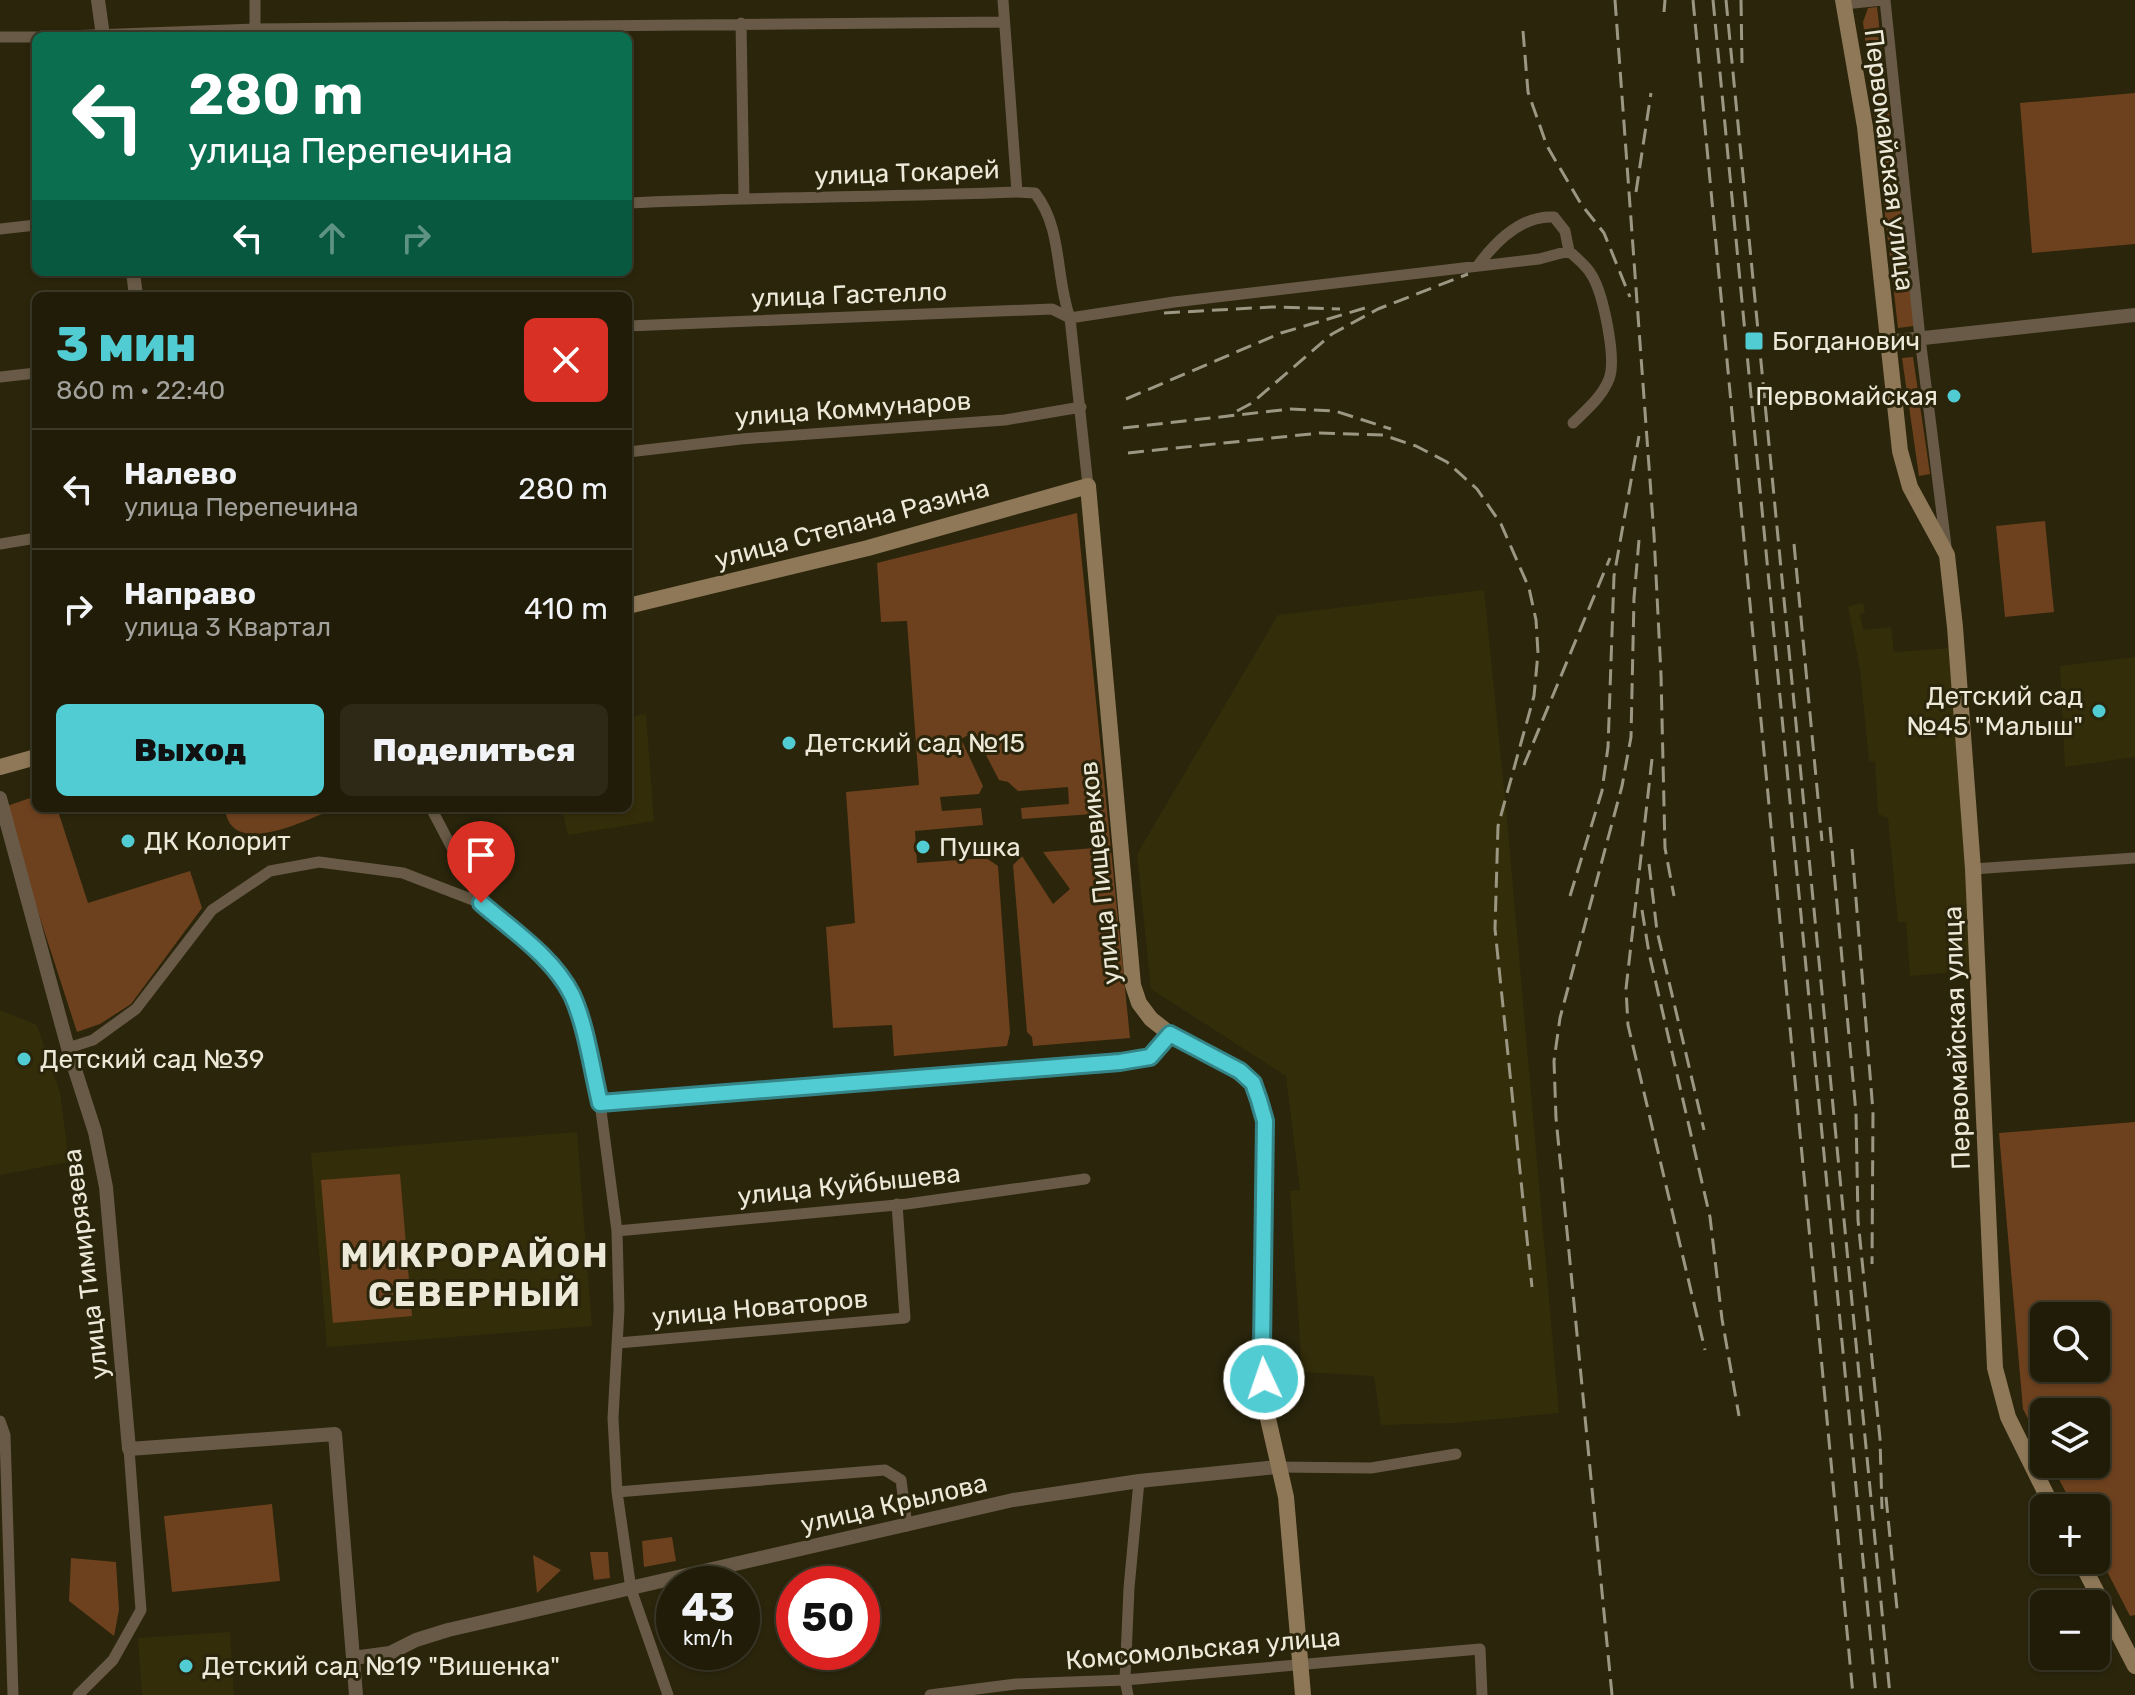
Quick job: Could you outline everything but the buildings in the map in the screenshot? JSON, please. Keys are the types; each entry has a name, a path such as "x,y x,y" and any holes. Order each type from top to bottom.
{"main road":[{"name":"Первомайская улица","path":"1844,2 1865,127 1900,451 1910,487 1947,555 1973,869 1995,1368 2008,1417 2046,1494"},
{"name":"улица Степана Разина","path":"632,605 868,548 1088,486"},
{"name":"улица Пищевиков","path":"1088,486 1133,985 1139,1003 1151,1019 1170,1034 1223,1061 1253,1083 1265,1121 1262,1347 1266,1410 1286,1497 1303,1695"},
{"path":"0,767 32,758"},
{"path":"2087,1574 2135,1666"}],"street":[{"path":"98,0 102,32"},
{"path":"255,0 255,32"},
{"name":"улица Токарей","path":"632,203 1017,192 1003,0"},
{"path":"1844,2 1884,0"},
{"name":"Первомайская улица","path":"1884,0 1947,555"},
{"path":"304,32 741,23 1004,22"},
{"path":"741,23 744,198"},
{"path":"0,37 32,37"},
{"name":"улица Пищевиков","path":"1017,192 1035,193 1044,204 1053,225 1063,298 1070,318 1088,486"},
{"path":"1479,264 1494,244 1516,228 1539,216 1554,217 1565,231 1569,251 1592,274 1601,300 1610,348 1611,375 1602,393 1573,423"},
{"path":"0,229 32,225"},
{"name":"улица Гастелло","path":"632,326 1052,309 1070,318 1479,264 1539,259 1569,251"},
{"path":"1887,342 2135,315"},
{"path":"0,377 32,373"},
{"name":"улица Коммунаров","path":"632,452 741,439 1005,420 1081,407"},
{"path":"0,544 32,539"},
{"name":"улица Тимирязева","path":"0,798 68,1048 95,1132 106,1187 129,1449"},
{"path":"433,812 481,903 554,968 565,983 578,1014 600,1103 617,1231 618,1343 613,1418 617,1492 631,1589 668,1695"},
{"path":"1973,869 2135,858"},
{"path":"68,1048 93,1040 136,1009 212,910 270,871 319,862 403,873 481,903"},
{"path":"600,1103 1120,1062 1150,1057 1170,1034"},
{"name":"улица Куйбышева","path":"617,1231 897,1204 1085,1179"},
{"name":"улица Новаторов","path":"618,1343 905,1318 897,1204"},
{"path":"0,1421 5,1435 13,1695"},
{"path":"78,1695 113,1660 141,1610 129,1449 335,1434 356,1695"},
{"name":"улица Крылова","path":"353,1658 390,1653 416,1640 448,1630 1013,1500 1139,1481 1277,1467 1371,1468 1456,1454"},
{"path":"617,1492 885,1470 901,1480 907,1526"},
{"path":"1128,1695 1125,1680 1129,1588 1139,1481"},
{"name":"Комсомольская улица","path":"930,1695 1016,1684 1125,1680 1480,1649 1482,1695"}],"shaded area":[{"path":"1877,7 1914,326 1898,328 1863,22 1868,8"},
{"path":"2135,93 2135,244 2032,253 2020,103"},
{"path":"1913,357 1930,474 1919,476 1902,358"},
{"path":"1077,513 1130,1038 1033,1046 1032,1037 1027,1032 1013,865 1022,856 1053,904 1070,889 1043,852 1095,848 1093,814 1022,819 1021,808 1069,804 1068,787 1018,791 1008,782 999,780 974,732 961,739 983,786 979,794 940,797 942,811 981,808 983,825 915,831 917,863 986,858 998,866 1010,1033 1007,1046 894,1056 892,1025 833,1028 826,927 855,923 846,792 919,785 907,621 881,622 877,563"},
{"path":"2045,521 2054,612 2005,617 1996,526"},
{"path":"1484,590 1559,1413 1454,1423 1381,1425 1374,1376 1302,1372 1290,1191 1300,1190 1286,1076 1151,989 1137,854 1278,615"},
{"path":"1863,603 1865,613 1860,614 1863,630 1891,627 1894,652 1952,648 1974,970 1910,976 1906,922 1898,922 1888,818 1878,814 1875,762 1869,761 1860,670 1848,606"},
{"name":"Детский сад №45 \"Малыш\"","path":"2135,657 2135,757 2065,767 2060,666"},
{"path":"646,714 654,821 568,835 563,812 632,812 632,716"},
{"path":"32,797 32,812 58,812 88,903 190,871 202,908 131,1004 100,1024 77,1032 4,807"},
{"path":"226,812 327,812 272,832 241,832 230,824"},
{"name":"Детский сад №39","path":"0,1010 37,1025 60,1093 69,1162 0,1175"},
{"path":"2135,1122 2135,1615 2130,1616 2108,1574 2110,1494 2067,1494 2058,1478 2110,1478 2110,1398 2030,1398 2030,1423 2023,1409 1999,1133"},
{"path":"577,1132 592,1326 327,1347 311,1153"},
{"path":"400,1174 412,1316 333,1323 321,1180"},
{"path":"272,1504 280,1581 172,1592 164,1516"},
{"path":"672,1537 676,1561 644,1567 642,1541"},
{"path":"590,1552 608,1552 610,1578 594,1580"},
{"path":"533,1555 561,1570 537,1593"},
{"path":"71,1558 116,1562 119,1610 114,1636 69,1601"},
{"name":"Детский сад №19 \"Вишенка\"","path":"230,1632 234,1695 142,1695 138,1638"}],"railway":[{"path":"1615,0 1654,535 1665,848 1674,896"},
{"path":"1664,12 1665,0"},
{"path":"1693,0 1853,1695"},
{"path":"1713,0 1876,1695"},
{"path":"1726,0 1890,1695"},
{"path":"1741,0 1742,63"},
{"path":"1523,31 1528,92 1547,146 1581,204 1604,233 1630,297"},
{"path":"1636,192 1651,93"},
{"path":"1237,411 1252,403 1332,334 1378,309 1468,274"},
{"path":"1164,313 1272,307 1340,309"},
{"path":"1126,399 1281,333 1365,308"},
{"path":"1123,428 1290,409 1335,411 1391,429"},
{"path":"1128,453 1320,433 1383,435 1416,446 1447,462 1477,489 1501,524 1529,588 1536,620 1538,653 1534,696 1498,826 1495,929 1532,1287"},
{"path":"1570,896 1602,791 1608,747 1614,576 1639,436"},
{"path":"1612,1695 1556,1118 1554,1061 1560,1018 1622,786 1631,737 1634,598 1639,540"},
{"path":"1794,544 1822,841"},
{"path":"1524,765 1610,558"},
{"path":"1652,759 1626,989 1628,1025 1705,1350"},
{"path":"1830,827 1856,1113 1858,1220 1880,1439 1882,1509"},
{"path":"1852,849 1873,1112 1872,1264"},
{"path":"1649,864 1657,931 1704,1130"},
{"path":"1642,910 1649,953 1710,1217 1722,1319 1739,1416"},
{"path":"1886,1497 1897,1609"}],"place":[{"name":"Богданович","path":"1754,341"},
{"name":"Первомайская","path":"1954,396"},
{"name":"Детский сад №45 \"Малыш\"","path":"2099,711"},
{"name":"Детский сад №15","path":"789,743"},
{"name":"ДК Колорит","path":"128,841"},
{"name":"Пушка","path":"923,847"},
{"name":"Детский сад №39","path":"24,1059"},
{"name":"Детский сад №19 \"Вишенка\"","path":"186,1666"}],"district":[{"name":"МИКРОРАЙОН СЕВЕРНЫЙ","path":"475,1274"}],"route":[{"path":"481,903 554,968 565,983 578,1014 600,1103 1120,1062 1150,1057 1170,1034 1240,1071 1253,1083 1265,1121 1262,1232 1264,1379"}]}
